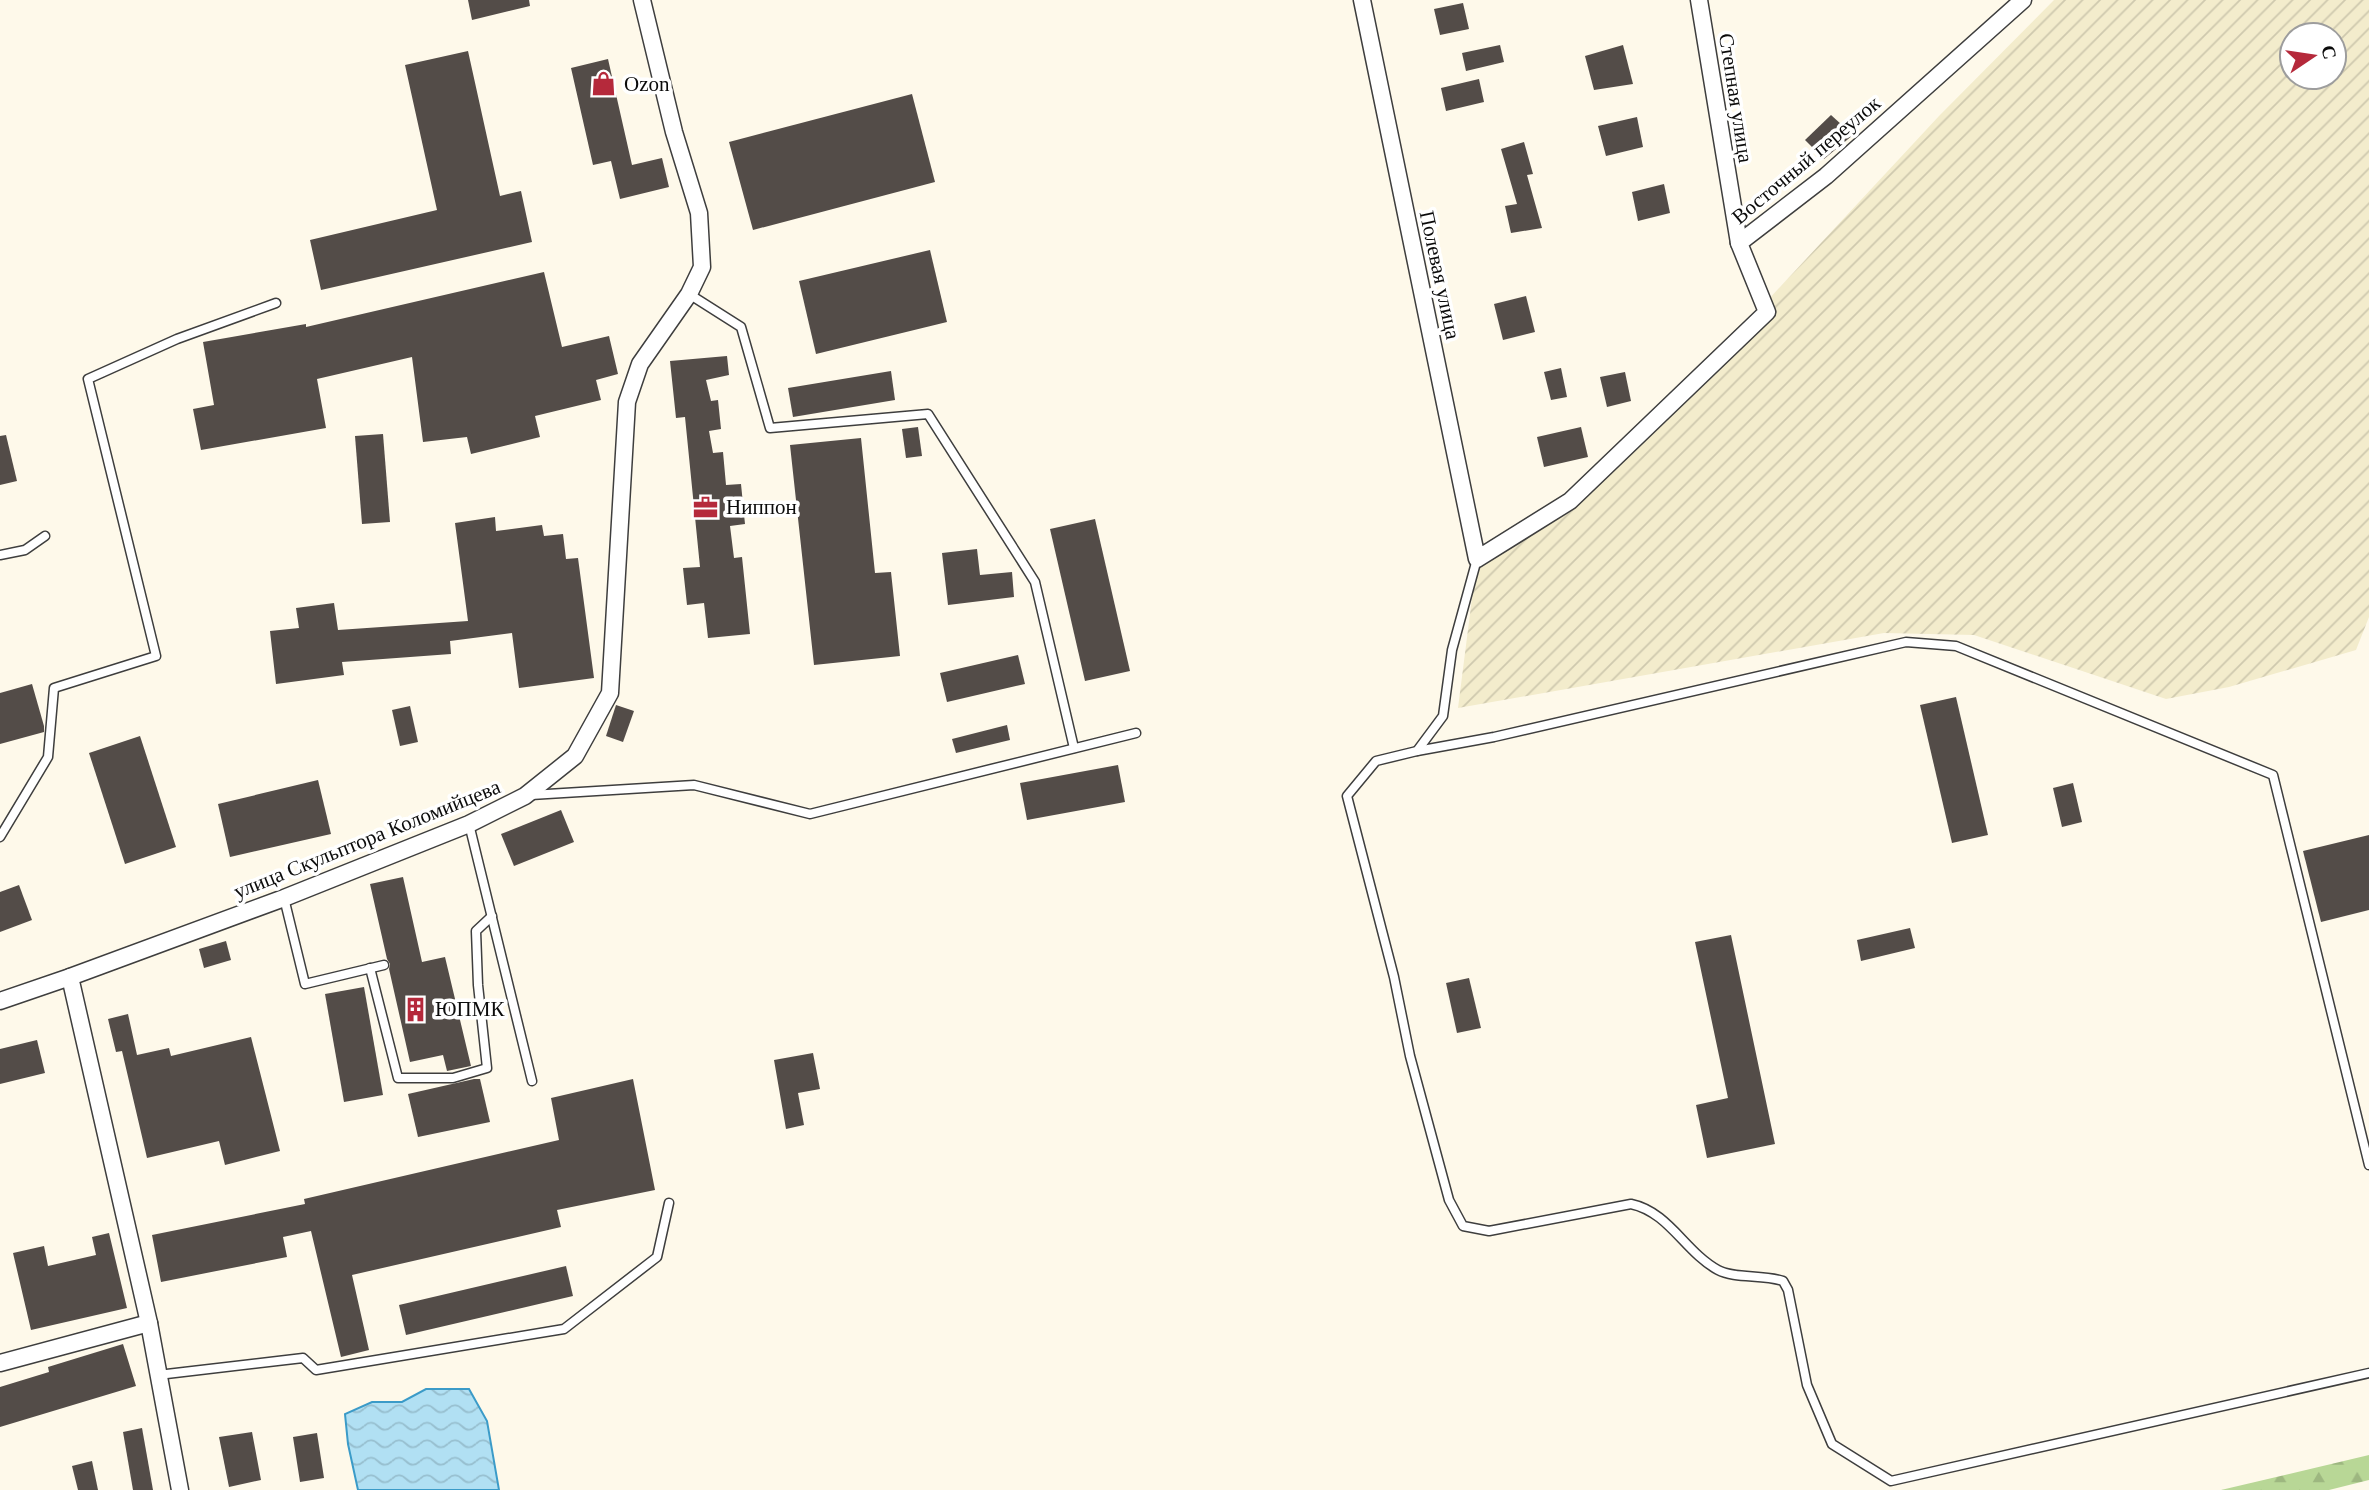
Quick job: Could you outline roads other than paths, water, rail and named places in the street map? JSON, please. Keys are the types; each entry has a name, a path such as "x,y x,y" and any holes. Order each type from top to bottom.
{"street":[{"name":"улица Скульптора Коломийцева","path":"0,1001 284,898 469,824 524,796 575,756 610,693 627,402 640,364 689,294 702,267 699,213 674,132 642,0"},
{"name":"Полевая улица","path":"1362,0 1477,559"},
{"name":"Степная улица","path":"1699,0 1739,243"},
{"name":"Восточный переулок","path":"1477,559 1570,501 1768,312 1739,243 1826,176 2023,0"},
{"path":"70,977 149,1323 180,1490"},
{"path":"0,1363 149,1323"}],"lane":[{"path":"689,294 741,327 771,428 928,414 1035,582 1074,748"},
{"path":"0,838 48,757 54,688 156,656 88,379 177,339 276,303"},
{"path":"0,555 25,550 45,536"},
{"path":"1417,751 1443,716 1452,650 1477,559"},
{"path":"2369,1165 2273,775 1956,646 1906,642 1494,737 1376,761 1347,796 1394,976 1410,1056 1449,1199 1463,1226 1489,1231 1631,1204 1645,1207 1657,1215 1707,1263 1721,1272 1783,1281 1788,1290 1807,1385 1832,1444 1892,1485 2369,1373"},
{"path":"524,796 694,785 810,814 1136,733"},
{"path":"469,824 532,1081"},
{"path":"284,898 305,984 384,965"},
{"path":"370,968 398,1078 453,1078 487,1068 478,985 477,930 492,916"},
{"path":"159,1375 303,1358 316,1370 564,1329 657,1257 669,1203"}],"water":[{"path":"426,1389 469,1389 487,1421 499,1490 358,1490 348,1444 345,1414 372,1402 402,1402"}],"place":[{"name":"Ozon","path":"604,84"},
{"name":"Ниппон","path":"706,507"},
{"name":"ЮПМК","path":"415,1009"}]}
